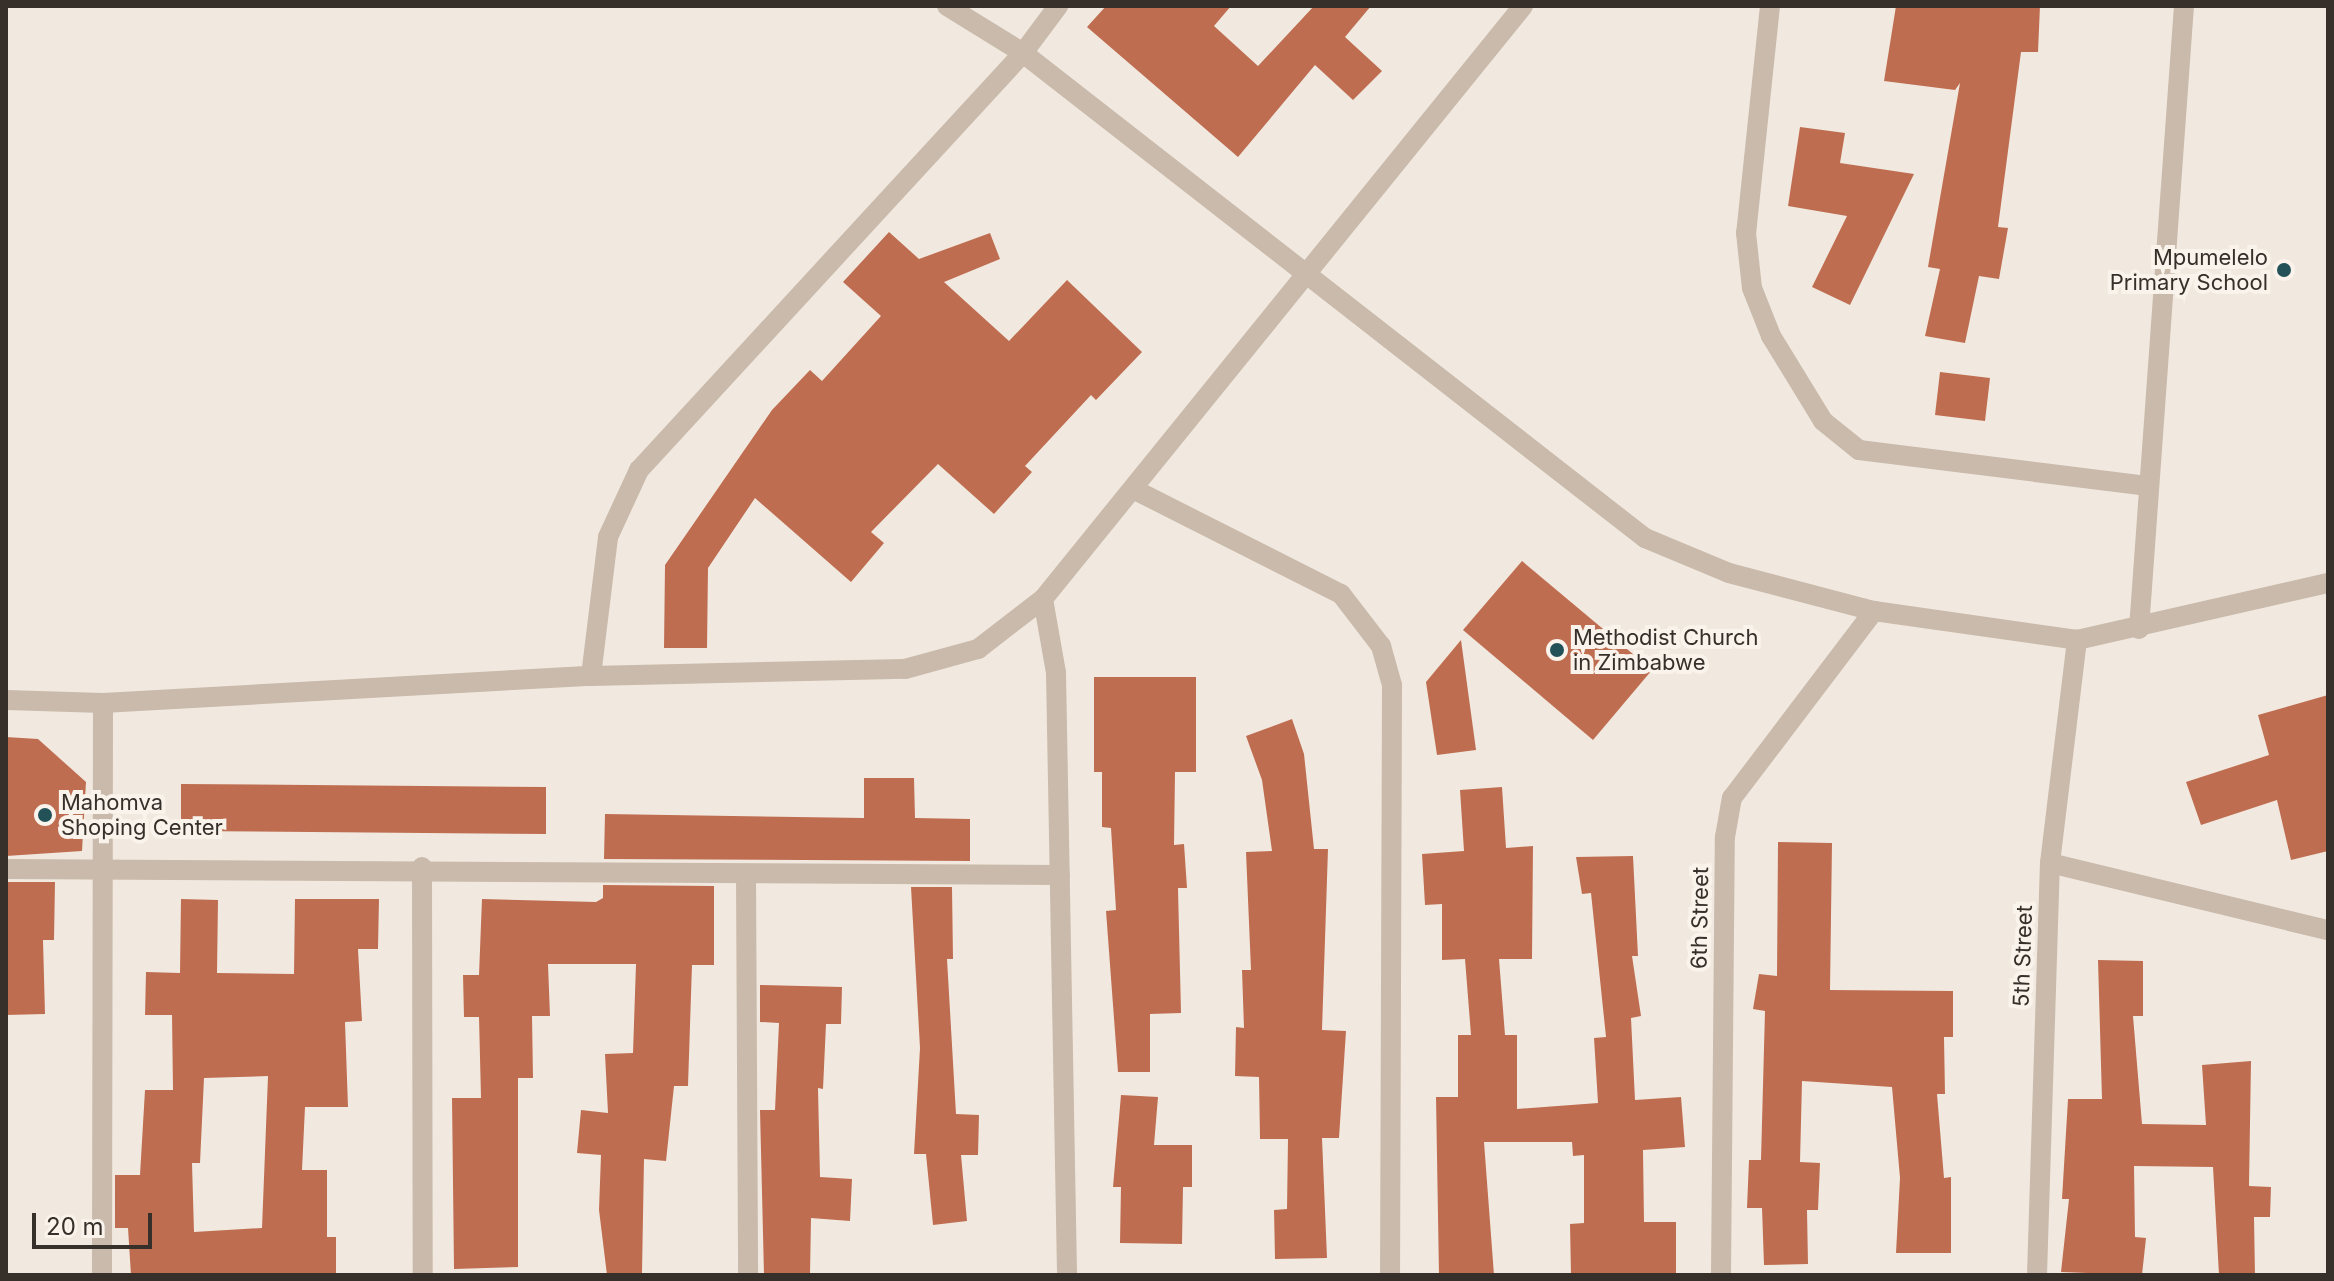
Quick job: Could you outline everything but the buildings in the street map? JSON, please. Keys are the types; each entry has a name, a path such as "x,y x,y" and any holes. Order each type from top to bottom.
{"street":[{"path":"947,6 1023,53 1300,275 1645,538 1729,573 1874,611 2077,640 2139,629 2328,583"},
{"path":"591,676 608,537 639,470 1023,53 1058,6"},
{"path":"6,700 103,703 591,676 905,669 978,649 1043,599 1300,275 1523,6"},
{"path":"1770,6 1746,233 1752,288 1771,336 1823,421 1859,450 2149,486"},
{"path":"2139,629 2184,6"},
{"path":"1133,489 1341,594 1381,646 1392,685 1390,1275"},
{"path":"1043,599 1056,673 1067,1275"},
{"name":"6th Street","path":"1721,1275 1725,837 1732,798 1874,611"},
{"name":"5th Street","path":"2037,1275 2050,863 2077,640"},
{"path":"102,1275 106,868 103,703"},
{"path":"2050,863 2328,930"},
{"path":"6,869 422,867 746,875 1060,875"},
{"path":"422,867 423,1275"},
{"path":"746,875 748,1275"}],"place":[{"name":"Mpumelelo Primary School","path":"2284,270"},
{"name":"Methodist Church in Zimbabwe","path":"1557,650"},
{"name":"Mahomva Shoping Center","path":"45,815"}]}
